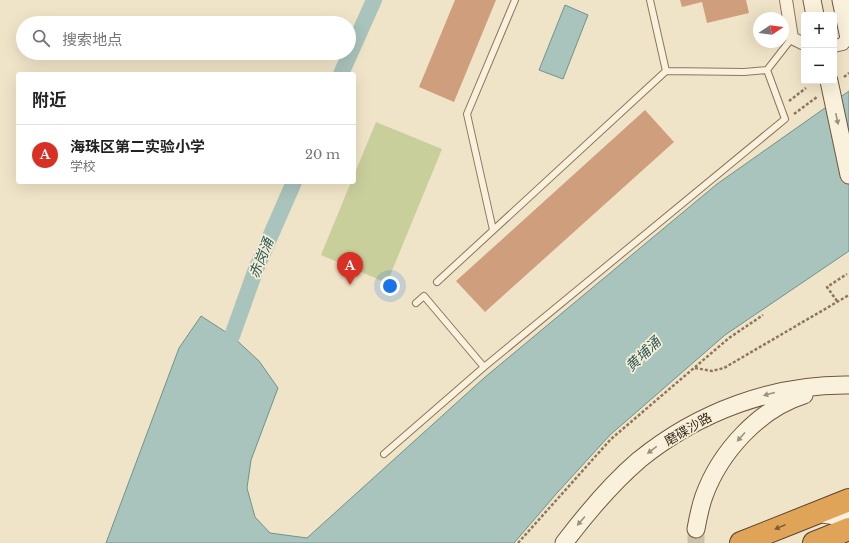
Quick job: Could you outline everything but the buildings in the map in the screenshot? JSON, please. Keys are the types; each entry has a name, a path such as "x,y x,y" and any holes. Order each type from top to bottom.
{"highway":[{"path":"741,543 816,513 848,505"},
{"path":"814,543 849,529"}],"street":[{"path":"786,0 792,38 801,42"},
{"path":"812,0 814,12"},
{"path":"841,0 849,38"},
{"path":"837,45 843,44 849,33"},
{"path":"830,84 849,175"},
{"path":"696,529 699,513 709,484 727,454 749,429 771,410 783,403 797,397 825,389 849,385"},
{"name":"磨碟沙路","path":"564,543 612,486 634,465 657,447 694,424 733,406 772,393 813,386 849,385"}],"lane":[{"path":"493,230 467,114 515,0"},
{"path":"650,0 666,71"},
{"path":"437,282 666,71 744,72 767,70 792,38"},
{"path":"384,454 484,367 785,119 767,70"},
{"path":"416,304 424,296 484,367"}],"path":[{"path":"794,114 789,101 806,88"},
{"path":"837,301 827,286 847,274"},
{"path":"695,368 712,371 724,368 849,295"},
{"path":"518,543 611,439 729,338 763,315"}],"green space":[{"path":"376,122 442,149 387,283 321,255 350,184 356,184 356,170"}],"water":[{"path":"565,5 588,15 563,79 539,70"},
{"name":"黄埔涌","path":"849,91 849,251 725,335 610,435 514,543 106,543 179,348 201,316 232,336 259,361 278,388 251,460 247,488 255,517 270,533 307,538 484,378 717,184"}],"waterway":[{"name":"赤岗涌","path":"356,40 374,0"},
{"name":"赤岗涌","path":"342,72 347,60"},
{"name":"赤岗涌","path":"232,336 256,269 293,184"}],"tunnel":[{"path":"696,529 696,543"}],"place":[{"name":"海珠区第二实验小学","path":"350,285"}]}
